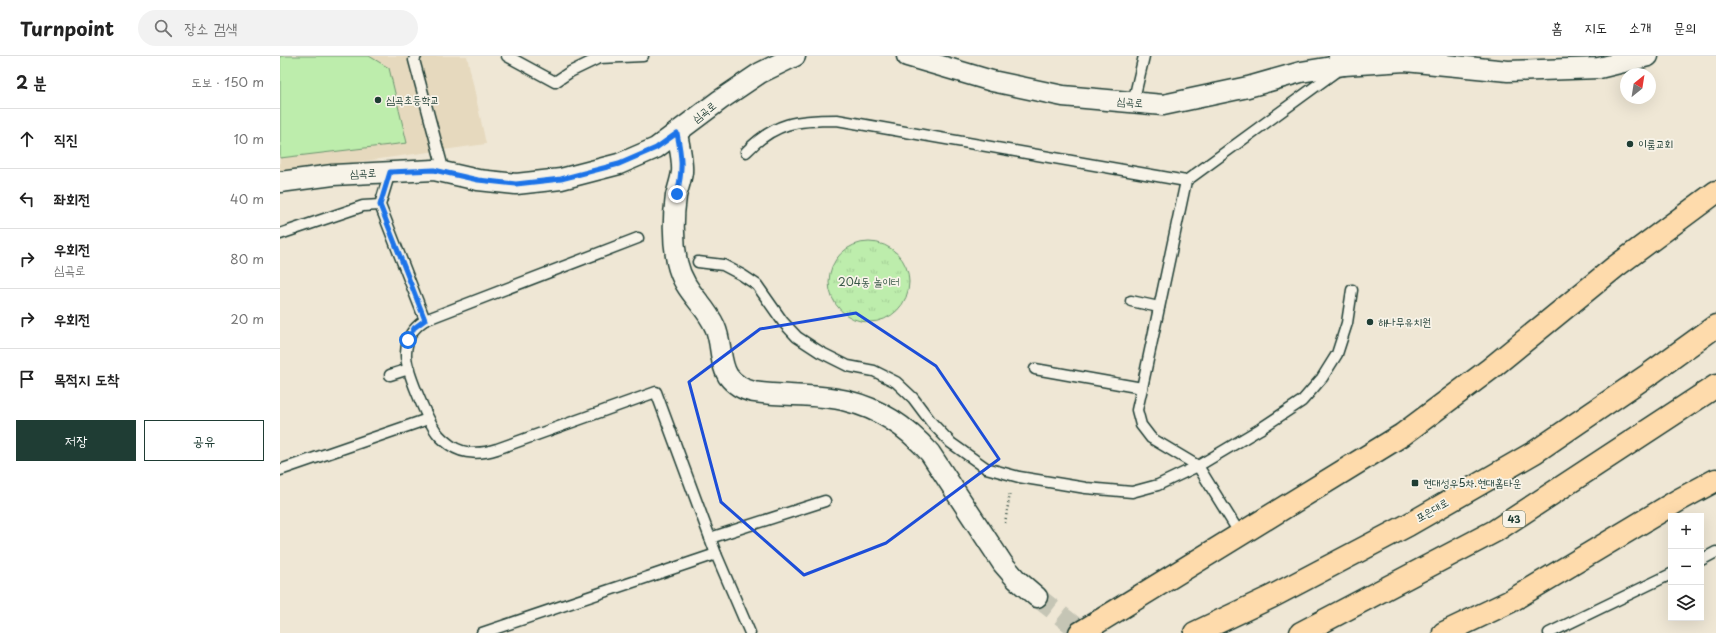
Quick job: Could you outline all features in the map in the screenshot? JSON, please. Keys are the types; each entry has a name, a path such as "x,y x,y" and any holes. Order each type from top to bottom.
{"main road":[{"path":"1080,633 1402,435 1490,369 1615,267 1716,192"},
{"name":"포은대로","path":"1196,633 1271,597 1401,528 1528,456 1651,373 1716,326"},
{"name":"43","path":"1301,633 1495,531 1716,386"},
{"path":"1444,633 1509,602 1679,500 1716,480"}],"street":[{"name":"심곡로","path":"280,182 333,175 434,170 478,180 516,184 561,179 619,164 656,148 720,100 760,73 796,56"},
{"name":"심곡로","path":"907,56 986,80 1063,96 1163,105 1248,87 1342,61 1405,61 1508,71 1599,68 1648,56"},
{"path":"677,133 682,156 682,173 674,215 677,262 683,281 715,326 728,376 737,385 753,392 834,398 872,409 894,420 915,437 930,453 1003,564 1016,579 1037,598"}],"lane":[{"path":"416,56 414,60 444,172"},
{"path":"507,56 555,82 570,72 599,58 643,56"},
{"path":"1133,103 1144,56"},
{"path":"1240,534 1198,466 1151,438 1141,425 1137,410 1186,181 1342,61"},
{"path":"746,152 760,138 778,128 795,122 837,120 1186,181"},
{"path":"390,172 380,205 425,320"},
{"path":"280,234 363,206 380,205"},
{"path":"638,238 425,320 414,328 408,340 406,354 409,369 428,419 437,434 451,446 466,452 482,454 497,450 656,392 716,554 750,633"},
{"path":"698,262 722,265 742,275 757,286 783,322 797,337 820,352 848,366 874,371 896,382 913,398 931,422 951,443 986,468 1019,477 1086,488 1132,492 1158,485 1198,466 1260,429 1302,401 1322,378 1337,354 1347,323 1352,290"},
{"path":"1131,301 1159,307"},
{"path":"390,375 409,369"},
{"path":"1035,369 1142,388"},
{"path":"280,470 428,419"},
{"path":"710,538 825,501"},
{"path":"1704,558 1716,552"},
{"path":"482,633 716,554"},
{"path":"1549,633 1668,575"}],"highlighted area":[{"path":"856,313 936,366 999,459 886,543 804,575 721,502 689,382 760,329"}],"shaded area":[{"name":"심곡초등학교","path":"280,56 467,56 486,144 280,173"}],"green space":[{"path":"280,56 369,56 389,68 407,143 280,158"},
{"name":"204동 놀이터","path":"869,242 884,245 897,254 906,267 909,282 906,297 897,310 884,319 869,322 854,319 841,310 832,297 829,282 832,267 841,254 854,245"}],"tunnel":[{"path":"1037,597 1083,633"}],"place":[{"name":"심곡초등학교","path":"378,100"},
{"name":"이룸교회","path":"1630,144"},
{"name":"해나무유치원","path":"1370,322"},
{"name":"현대성우5차.현대홈타운","path":"1415,483"}],"route":[{"path":"408,340 414,328 425,320 380,205 390,172 434,170 454,173 478,180 516,184 561,179 619,164 656,148 677,133 682,156 682,173 677,194"}]}
